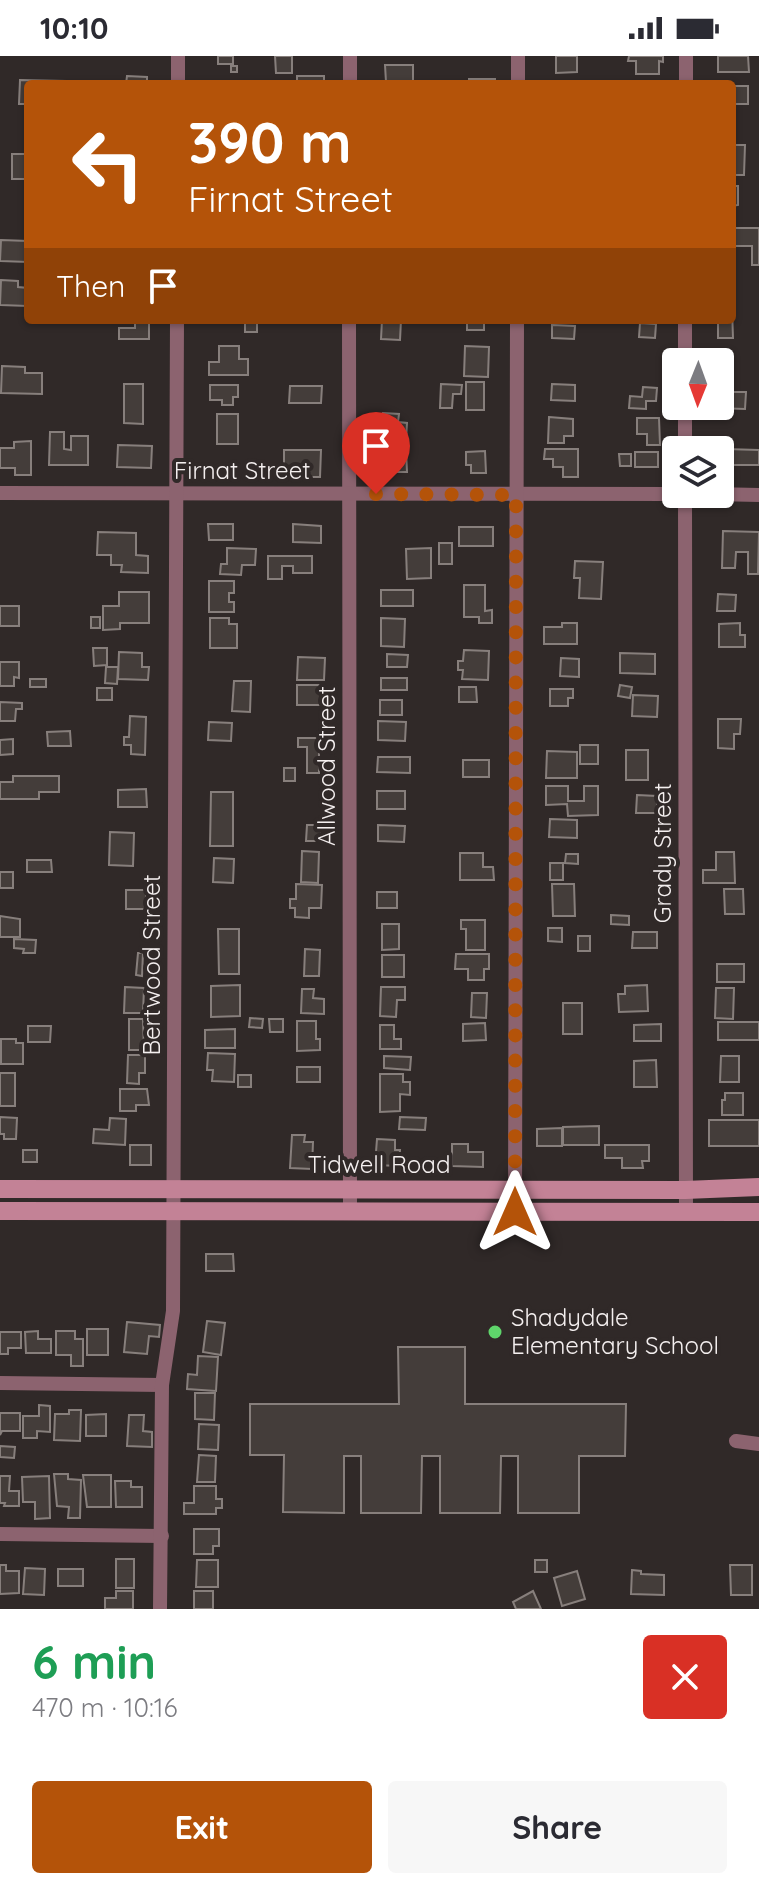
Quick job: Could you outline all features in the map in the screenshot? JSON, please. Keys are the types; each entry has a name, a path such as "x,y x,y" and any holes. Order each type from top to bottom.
{"main road":[{"name":"Tidwell Road","path":"0,1189 685,1190 759,1187"},
{"name":"Tidwell Road","path":"0,1211 759,1212"}],"street":[{"path":"178,56 178,80"},
{"path":"350,56 350,80"},
{"path":"518,56 518,80"},
{"path":"686,56 686,80"},
{"name":"Bertwood Street","path":"160,1609 162,1385 173,1311 177,324"},
{"name":"Allwood Street","path":"349,324 350,1211"},
{"path":"515,1212 517,324"},
{"path":"685,324 685,348"},
{"name":"Firnat Street","path":"0,493 662,494"},
{"path":"734,494 759,495"},
{"name":"Grady Street","path":"685,508 686,1213"},
{"path":"0,1383 162,1385"},
{"path":"736,1441 759,1444"},
{"path":"0,1534 162,1536"}],"building":[{"path":"218,56 233,56 233,66 237,66 237,72 231,72 231,64 218,64"},
{"path":"275,56 292,56 292,73 276,73"},
{"path":"556,56 577,56 577,72 556,73"},
{"path":"629,56 663,56 663,62 659,61 659,74 636,74 636,61 628,61"},
{"path":"718,56 748,56 749,72 718,72"},
{"path":"385,65 413,65 413,80 386,80"},
{"path":"127,76 147,77 147,80 126,80"},
{"path":"297,76 324,76 324,80 297,80"},
{"path":"20,80 24,80 24,104 19,104"},
{"path":"736,86 748,86 748,104 736,104"},
{"path":"736,145 745,145 744,175 736,175"},
{"path":"12,154 24,154 24,179 12,179"},
{"path":"736,228 759,228 759,265 752,265 752,246 736,246"},
{"path":"1,240 24,241 24,262 0,261"},
{"path":"1,280 18,281 18,287 24,288 24,306 0,305"},
{"path":"135,324 149,324 149,339 119,339 119,328 135,328"},
{"path":"245,324 257,324 257,332 245,332"},
{"path":"382,324 401,324 400,340 381,339"},
{"path":"467,324 484,324 484,330 467,330"},
{"path":"640,324 656,324 655,338 639,337"},
{"path":"718,324 733,324 733,338 718,338"},
{"path":"552,325 575,326 574,339 552,338"},
{"path":"219,346 239,346 239,359 248,359 248,375 209,375 209,362 219,362"},
{"path":"465,346 489,347 488,377 464,376"},
{"path":"2,366 25,367 25,373 42,373 42,394 1,393"},
{"path":"466,382 484,382 484,410 466,410"},
{"path":"124,384 143,384 143,424 124,423"},
{"path":"441,384 462,385 461,394 453,394 452,408 440,408"},
{"path":"552,384 575,385 575,401 551,400"},
{"path":"210,385 238,385 238,397 233,397 233,405 222,405 222,400 210,400"},
{"path":"290,386 322,386 321,403 289,403"},
{"path":"643,387 657,388 656,401 646,401 646,409 629,408 630,396 642,397"},
{"path":"734,392 746,392 745,409 734,409"},
{"path":"383,413 399,414 398,422 407,423 406,440 382,439"},
{"path":"217,414 238,414 238,444 217,444"},
{"path":"549,417 573,419 573,436 564,436 564,443 548,443"},
{"path":"637,418 659,418 660,445 647,445 647,434 637,434"},
{"path":"50,432 64,432 64,449 71,450 71,436 88,436 88,465 49,465"},
{"path":"31,441 31,475 15,475 15,468 0,468 0,448 14,448 14,442"},
{"path":"118,445 152,446 151,468 117,467"},
{"path":"545,449 578,449 578,477 563,477 563,467 553,467 553,459 544,459"},
{"path":"734,449 759,450 759,465 734,465"},
{"path":"284,450 321,450 320,477 284,477"},
{"path":"381,450 406,450 407,472 381,472"},
{"path":"485,451 486,473 471,473 471,465 466,465 466,452"},
{"path":"635,452 658,452 658,467 635,467"},
{"path":"619,454 631,454 631,466 620,466"},
{"path":"208,524 233,524 233,540 209,540"},
{"path":"293,524 321,526 321,543 293,542"},
{"path":"459,527 493,527 493,546 459,546"},
{"path":"723,531 759,532 758,574 748,574 748,552 736,552 735,568 722,568"},
{"path":"98,532 136,533 136,555 148,556 148,573 121,572 122,565 111,565 111,555 97,555"},
{"path":"439,543 452,543 452,564 439,564"},
{"path":"227,548 256,549 255,565 242,565 241,575 220,574 221,564 227,564"},
{"path":"431,548 431,578 407,579 406,549"},
{"path":"268,556 312,556 312,573 293,573 293,566 282,566 282,579 268,579"},
{"path":"575,561 603,562 601,599 579,598 580,578 574,578"},
{"path":"209,581 234,581 234,593 229,593 229,602 234,602 234,612 209,612"},
{"path":"464,585 485,585 485,611 492,610 492,623 479,623 479,617 464,617"},
{"path":"381,590 413,590 413,606 381,606"},
{"path":"119,592 149,592 149,623 120,623 120,629 103,630 103,606 119,606"},
{"path":"718,594 736,595 735,611 717,611"},
{"path":"0,606 19,606 19,626 0,626"},
{"path":"91,617 100,617 100,628 91,628"},
{"path":"210,618 229,618 229,624 237,624 237,648 210,648"},
{"path":"381,618 405,619 404,647 381,646"},
{"path":"562,623 577,623 577,644 544,644 544,627 562,627"},
{"path":"740,623 740,635 745,635 745,647 719,647 719,624"},
{"path":"93,648 107,648 107,665 94,666"},
{"path":"464,650 489,651 488,680 462,679 463,670 458,670 458,661 463,661"},
{"path":"119,652 142,653 142,667 149,667 148,680 118,679"},
{"path":"620,653 655,654 655,674 620,673"},
{"path":"387,654 408,655 407,667 387,667"},
{"path":"298,657 325,658 324,680 297,680"},
{"path":"561,658 579,659 579,677 560,676"},
{"path":"0,662 19,662 19,678 14,677 14,686 0,686"},
{"path":"106,667 118,667 117,684 105,683"},
{"path":"381,678 407,678 407,690 381,690"},
{"path":"30,679 46,679 46,687 30,687"},
{"path":"234,681 251,681 250,712 232,711"},
{"path":"297,685 322,685 322,705 297,705"},
{"path":"620,685 632,687 630,698 618,696"},
{"path":"459,687 476,687 477,702 459,702"},
{"path":"97,688 112,688 112,700 97,700"},
{"path":"550,689 573,689 573,698 568,698 568,706 550,706"},
{"path":"633,695 658,696 657,717 632,716"},
{"path":"380,700 402,700 402,715 380,715"},
{"path":"0,702 22,703 22,709 16,709 15,721 0,721"},
{"path":"130,716 146,717 145,755 131,754 131,745 124,745 124,737 129,737"},
{"path":"718,719 741,719 740,734 734,734 734,749 718,748"},
{"path":"378,721 406,722 405,741 378,740"},
{"path":"209,722 232,723 231,741 208,740"},
{"path":"70,731 71,746 48,746 47,732"},
{"path":"298,738 319,738 319,773 307,773 307,747 298,747"},
{"path":"13,739 13,754 0,755 0,740"},
{"path":"580,745 598,745 598,764 580,764"},
{"path":"626,750 648,750 648,780 626,780"},
{"path":"547,751 577,752 577,778 546,778"},
{"path":"378,757 410,757 410,773 377,772"},
{"path":"463,760 489,760 489,777 463,777"},
{"path":"284,768 295,768 295,781 284,781"},
{"path":"13,776 59,776 59,792 39,792 39,799 0,799 0,782 13,782"},
{"path":"546,786 568,786 568,801 584,801 584,786 598,786 598,815 568,816 567,804 546,805"},
{"path":"146,789 147,807 118,807 118,790"},
{"path":"377,791 405,791 405,809 377,809"},
{"path":"211,792 233,792 233,846 210,846"},
{"path":"637,795 657,796 657,813 636,813"},
{"path":"550,819 577,820 577,838 549,837"},
{"path":"307,825 321,825 321,841 306,841"},
{"path":"378,825 405,826 404,842 378,841"},
{"path":"110,832 134,833 133,866 109,865"},
{"path":"302,851 319,852 318,883 301,882"},
{"path":"716,852 734,852 735,883 703,883 703,870 716,870"},
{"path":"460,853 483,853 483,867 493,867 494,880 460,880"},
{"path":"566,854 578,854 578,864 565,863"},
{"path":"214,858 234,859 233,883 213,882"},
{"path":"27,860 51,860 52,872 27,872"},
{"path":"550,863 563,863 563,880 550,880"},
{"path":"0,872 13,872 13,888 0,888"},
{"path":"296,884 322,885 321,908 309,908 309,918 295,917 295,908 290,908 290,899 296,899"},
{"path":"552,884 574,884 575,916 553,916"},
{"path":"724,889 743,889 744,914 725,914"},
{"path":"126,890 146,890 146,909 126,909"},
{"path":"377,892 397,892 397,908 377,908"},
{"path":"611,915 629,916 629,925 611,924"},
{"path":"0,916 20,919 20,937 0,937"},
{"path":"461,920 485,920 485,950 466,950 466,929 461,929"},
{"path":"382,924 399,924 399,949 382,950"},
{"path":"548,928 562,928 562,942 548,941"},
{"path":"218,929 239,929 239,974 219,974"},
{"path":"633,932 657,932 657,948 632,948"},
{"path":"578,936 590,936 590,951 578,951"},
{"path":"14,939 36,940 35,953 23,953 24,949 14,948"},
{"path":"305,949 320,950 319,976 304,976"},
{"path":"138,953 143,953 142,976 136,975"},
{"path":"456,954 489,954 489,969 484,969 484,980 468,980 468,969 455,969"},
{"path":"382,955 404,955 404,977 382,977"},
{"path":"717,964 744,964 744,982 717,982"},
{"path":"240,985 240,1016 211,1017 211,986"},
{"path":"647,985 648,1011 619,1012 618,994 625,994 625,986"},
{"path":"125,987 144,988 143,1013 124,1013"},
{"path":"381,987 405,987 405,1000 397,1000 396,1017 380,1016"},
{"path":"716,988 734,988 733,1019 715,1018"},
{"path":"302,989 314,989 313,998 324,999 324,1014 301,1013"},
{"path":"472,993 487,993 486,1018 471,1017"},
{"path":"563,1003 582,1003 582,1034 563,1034"},
{"path":"250,1018 263,1019 262,1028 249,1027"},
{"path":"129,1019 143,1019 144,1050 129,1050"},
{"path":"269,1019 283,1019 283,1032 270,1032"},
{"path":"297,1021 316,1021 316,1039 320,1039 320,1050 297,1051"},
{"path":"718,1022 759,1022 759,1040 718,1040"},
{"path":"485,1023 486,1040 463,1041 463,1024"},
{"path":"661,1024 661,1041 634,1041 634,1025"},
{"path":"380,1025 394,1025 394,1039 401,1039 401,1049 380,1049"},
{"path":"28,1026 51,1026 50,1042 28,1042"},
{"path":"235,1029 235,1048 205,1048 205,1030"},
{"path":"1,1039 16,1039 16,1043 23,1043 23,1064 1,1064"},
{"path":"208,1053 235,1054 234,1082 212,1081 213,1070 207,1070"},
{"path":"128,1055 145,1055 145,1073 139,1073 139,1084 127,1083"},
{"path":"384,1056 411,1057 410,1070 384,1068"},
{"path":"721,1056 739,1056 739,1082 720,1082"},
{"path":"656,1060 657,1087 634,1087 634,1061"},
{"path":"297,1067 320,1067 320,1082 297,1082"},
{"path":"0,1073 15,1073 15,1106 0,1106"},
{"path":"380,1074 403,1074 403,1082 410,1082 410,1095 400,1094 400,1111 380,1112"},
{"path":"238,1075 251,1075 251,1087 238,1087"},
{"path":"120,1089 147,1089 149,1105 136,1105 136,1111 120,1111"},
{"path":"725,1093 743,1093 743,1115 722,1115"},
{"path":"0,1117 17,1118 16,1139 4,1139 4,1134 0,1134"},
{"path":"400,1117 426,1118 425,1130 399,1129"},
{"path":"110,1118 126,1119 125,1145 93,1143 94,1129 109,1130"},
{"path":"709,1120 759,1120 759,1146 709,1146"},
{"path":"599,1126 599,1145 563,1145 563,1127"},
{"path":"562,1128 562,1146 537,1146 537,1129"},
{"path":"292,1135 305,1135 304,1142 313,1142 312,1169 290,1168"},
{"path":"377,1139 395,1140 395,1150 400,1150 399,1166 375,1165"},
{"path":"452,1144 468,1144 468,1152 483,1152 483,1167 452,1166"},
{"path":"130,1145 151,1145 151,1165 130,1165"},
{"path":"605,1145 649,1145 649,1161 642,1161 643,1168 622,1168 622,1158 605,1158"},
{"path":"23,1150 37,1150 37,1162 23,1162"},
{"path":"206,1254 233,1254 234,1271 206,1271"},
{"path":"207,1321 225,1323 221,1355 203,1352"},
{"path":"127,1322 160,1325 159,1337 149,1336 147,1354 124,1352"},
{"path":"87,1329 108,1329 108,1355 87,1355"},
{"path":"38,1331 38,1339 51,1339 51,1353 26,1353 25,1332"},
{"path":"56,1331 75,1331 75,1339 83,1339 83,1366 71,1366 71,1355 56,1355"},
{"path":"0,1332 21,1332 21,1348 8,1348 8,1354 0,1354"},
{"path":"398,1347 465,1347 465,1404 626,1404 625,1456 579,1456 579,1513 518,1513 518,1456 501,1456 500,1513 440,1513 440,1456 422,1456 421,1513 361,1513 361,1456 344,1456 344,1513 283,1512 284,1455 250,1455 250,1404 399,1404"},
{"path":"198,1356 218,1357 216,1391 187,1389 188,1374 197,1375"},
{"path":"195,1393 215,1393 214,1420 195,1419"},
{"path":"39,1405 50,1406 50,1432 37,1431 37,1438 23,1438 23,1416 39,1416"},
{"path":"69,1410 81,1410 80,1441 54,1440 55,1414 69,1414"},
{"path":"0,1413 20,1413 20,1431 2,1431 0,1435"},
{"path":"106,1414 106,1436 86,1436 86,1415"},
{"path":"129,1415 144,1415 143,1431 152,1432 152,1447 127,1446"},
{"path":"199,1424 219,1425 218,1450 198,1449"},
{"path":"0,1446 15,1447 14,1458 0,1457"},
{"path":"199,1455 216,1456 215,1482 197,1482"},
{"path":"54,1474 68,1474 68,1479 81,1480 80,1518 68,1518 69,1507 57,1506"},
{"path":"83,1475 111,1475 111,1507 87,1507"},
{"path":"0,1476 10,1476 9,1491 19,1491 19,1506 0,1503"},
{"path":"49,1476 50,1518 35,1519 35,1502 23,1502 22,1477"},
{"path":"115,1481 131,1481 131,1487 142,1487 142,1507 116,1507"},
{"path":"194,1486 216,1486 216,1499 222,1499 222,1508 216,1508 216,1514 184,1514 184,1503 194,1503"},
{"path":"194,1529 219,1529 219,1546 213,1546 213,1554 194,1554"},
{"path":"116,1559 134,1559 134,1588 116,1588"},
{"path":"197,1560 218,1560 218,1587 196,1587"},
{"path":"535,1560 547,1560 547,1572 535,1572"},
{"path":"0,1565 6,1565 6,1571 19,1571 19,1593 0,1594"},
{"path":"730,1565 752,1565 752,1595 731,1595"},
{"path":"25,1568 45,1569 44,1595 23,1594"},
{"path":"58,1569 83,1569 83,1586 58,1586"},
{"path":"632,1570 641,1571 641,1574 664,1575 664,1595 631,1594"},
{"path":"577,1571 585,1599 562,1606 554,1578"},
{"path":"116,1591 133,1591 133,1609 105,1609 105,1598 116,1598"},
{"path":"194,1591 213,1591 213,1609 194,1609"},
{"path":"533,1591 541,1609 516,1609 513,1602"}],"place":[{"name":"Shadydale Elementary School","path":"495,1332"}],"route":[{"path":"376,494 516,495 515,1212"}]}
